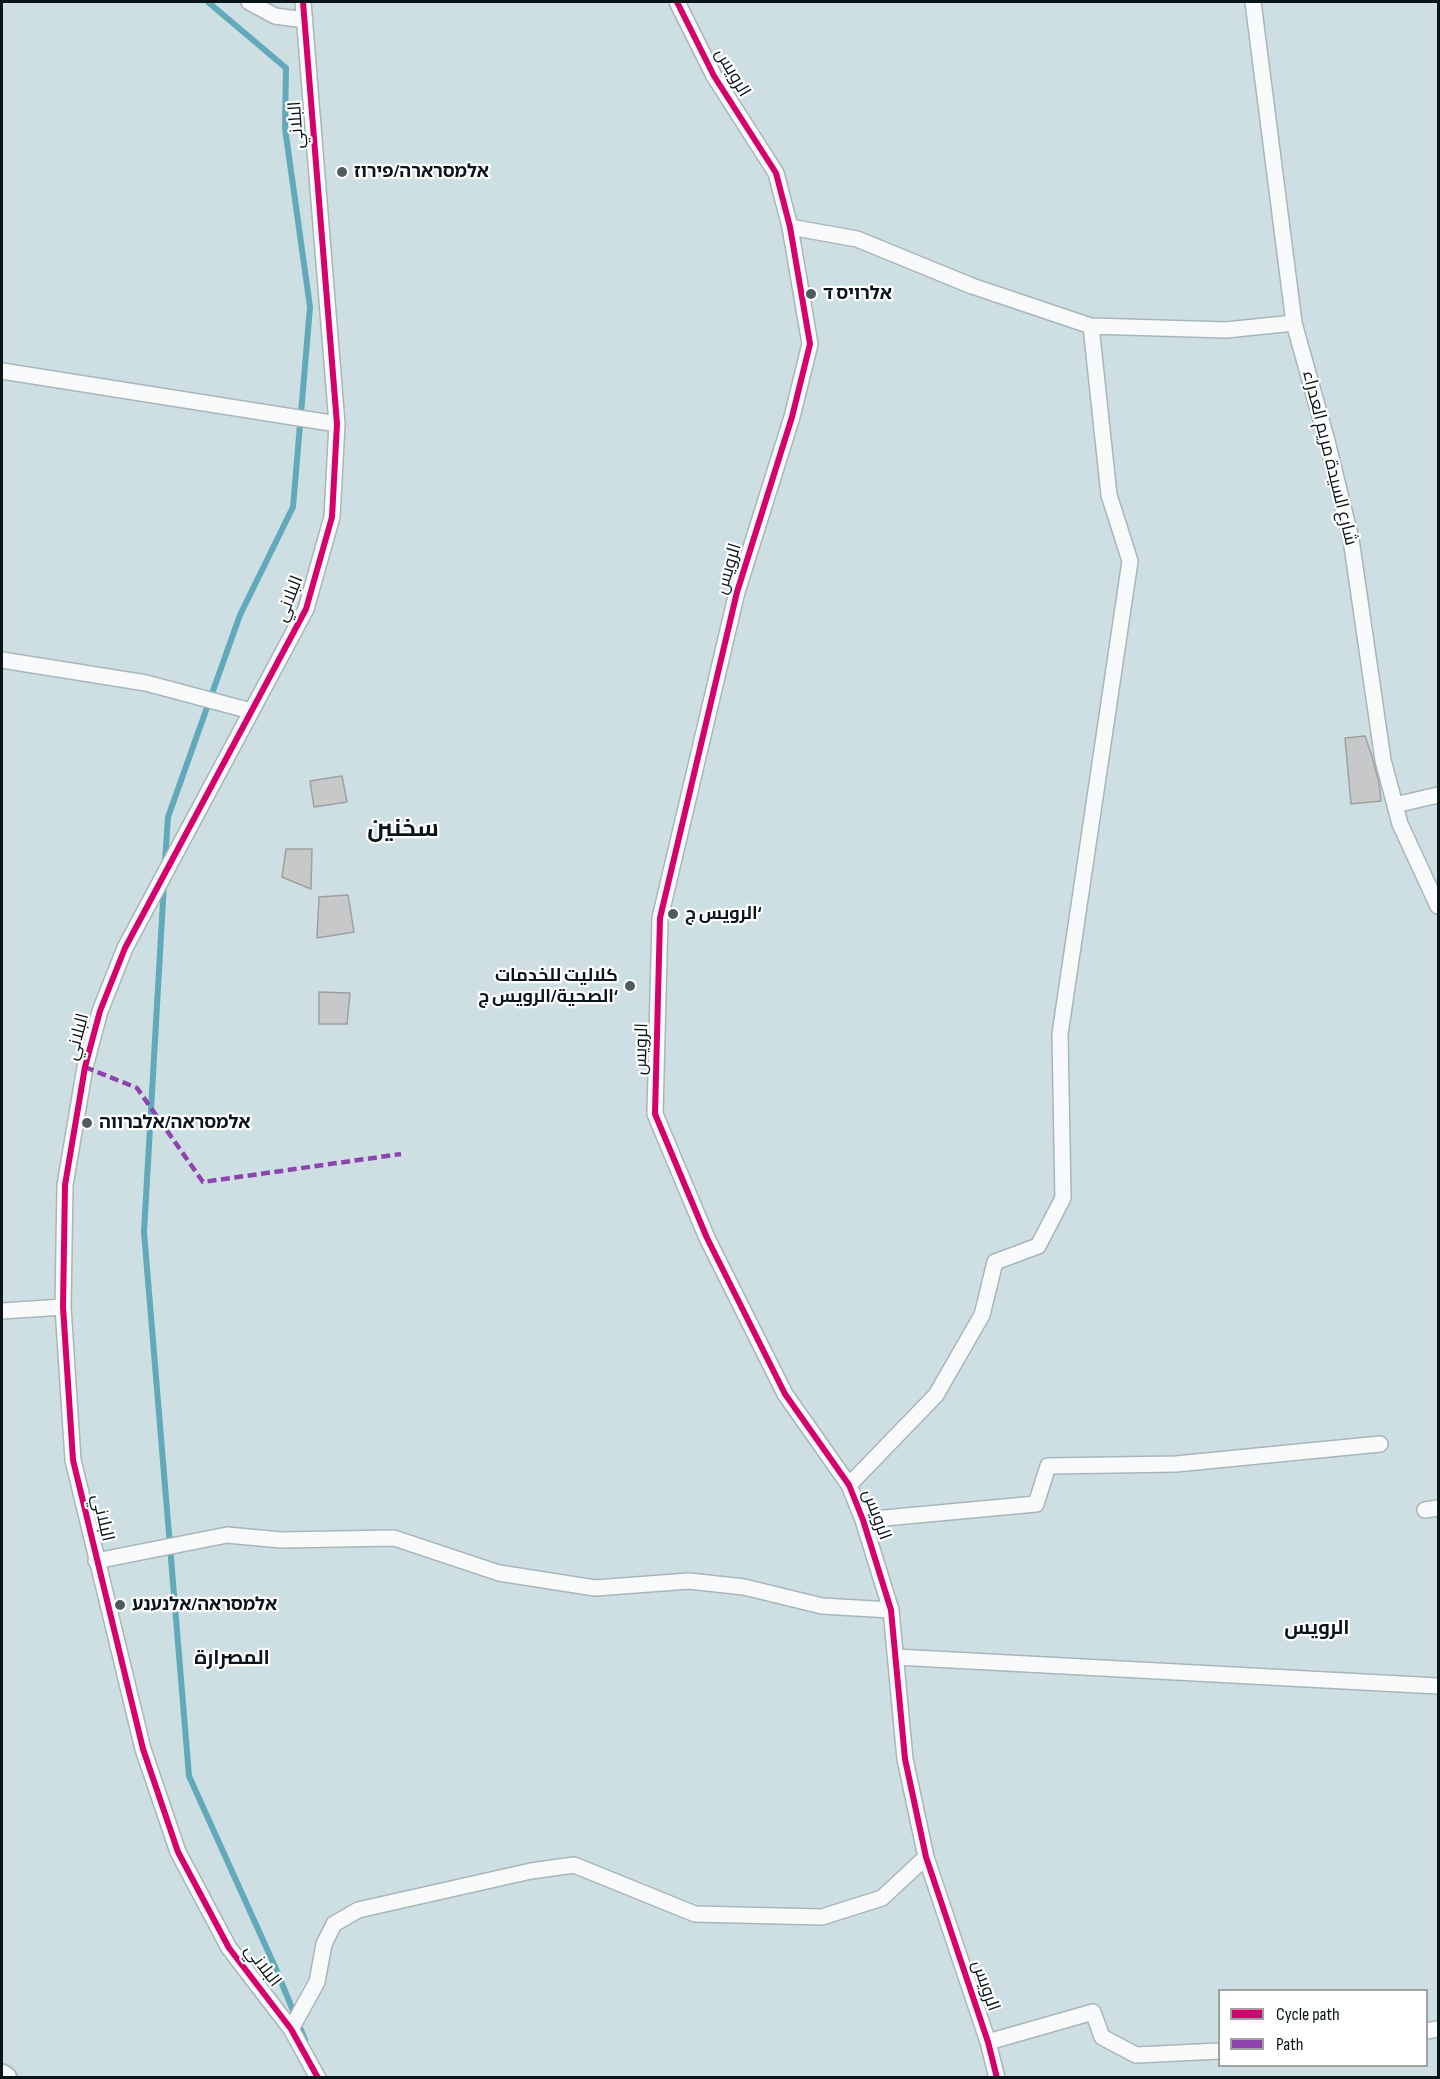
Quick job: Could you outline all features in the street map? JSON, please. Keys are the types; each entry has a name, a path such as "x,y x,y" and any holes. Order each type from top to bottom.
{"street":[{"path":"249,2 275,16 305,20"},
{"name":"البلاني","path":"303,2 337,424 332,517 306,609 125,948 100,1011 85,1067 65,1185 63,1307 73,1460 143,1749 178,1852 229,1948 291,2030 318,2078"},
{"name":"الرويس","path":"676,2 714,76 776,173 790,227 810,344 792,417 737,592 660,918 655,1114 707,1238 786,1394 849,1485 863,1520 891,1610 905,1759 926,1857 988,2042 997,2078"},
{"name":"شارع السيدة مريم العدراء","path":"1253,2 1294,323 1351,539 1383,760 1400,824 1438,906"},
{"path":"790,227 857,239 972,286 1091,326 1226,330 1294,323"},
{"path":"849,1485 936,1395 982,1315 994,1262 1038,1246 1063,1198 1060,1034 1130,561 1109,495 1091,326"},
{"path":"2,371 337,424"},
{"path":"2,660 146,683 251,711"},
{"path":"1395,805 1438,795"},
{"path":"2,1311 63,1307"},
{"path":"863,1520 1036,1504 1048,1466 1176,1464 1380,1444"},
{"path":"96,1561 226,1535 281,1540 394,1538 499,1573 595,1588 689,1581 744,1587 822,1606 891,1610"},
{"path":"896,1657 1438,1686"},
{"path":"291,2030 317,1982 324,1944 334,1924 358,1910 531,1871 574,1865 695,1914 822,1917 882,1898 926,1857"},
{"path":"988,2042 1093,2012 1102,2037 1136,2055 1218,2051"}],"building":[{"path":"1365,736 1379,783 1381,801 1351,804 1345,738"},
{"path":"342,776 347,802 314,807 310,781"},
{"path":"286,849 312,849 311,889 282,877"},
{"path":"348,895 354,932 317,938 319,897"},
{"path":"319,992 350,993 347,1024 319,1024"}],"waterway":[{"path":"165,861 168,817 240,615 293,507 310,307 285,128 286,68 208,2"},
{"path":"164,883 144,1232 189,1776 276,1969 305,2040"}],"marked path":[{"path":"85,1067 137,1088 203,1182 401,1154"}],"cycle path":[{"path":"303,2 337,424 332,517 306,609 125,948 100,1011 85,1067 65,1185 63,1307 73,1460 143,1749 178,1852 229,1948 291,2029 318,2078"},
{"path":"677,2 714,76 776,173 790,227 810,344 792,417 737,592 660,918 655,1114 707,1238 785,1394 849,1485 863,1520 891,1610 905,1759 926,1857 988,2042 997,2078"}],"place":[{"name":"אלמסרארה/פירוז","path":"342,172"},
{"name":"אלרויס ד","path":"811,294"},
{"name":"الرويس ج‘","path":"673,914"},
{"name":"كلاليت للخدمات الصحية/الرويس ج‘","path":"630,986"},
{"name":"אלמסראה/אלברווה","path":"87,1123"},
{"name":"אלמסראה/אלנענע","path":"120,1605"}],"district":[{"name":"سخنين","path":"403,830"},
{"name":"الرويس","path":"1317,1629"},
{"name":"المصرارة","path":"232,1659"}]}
